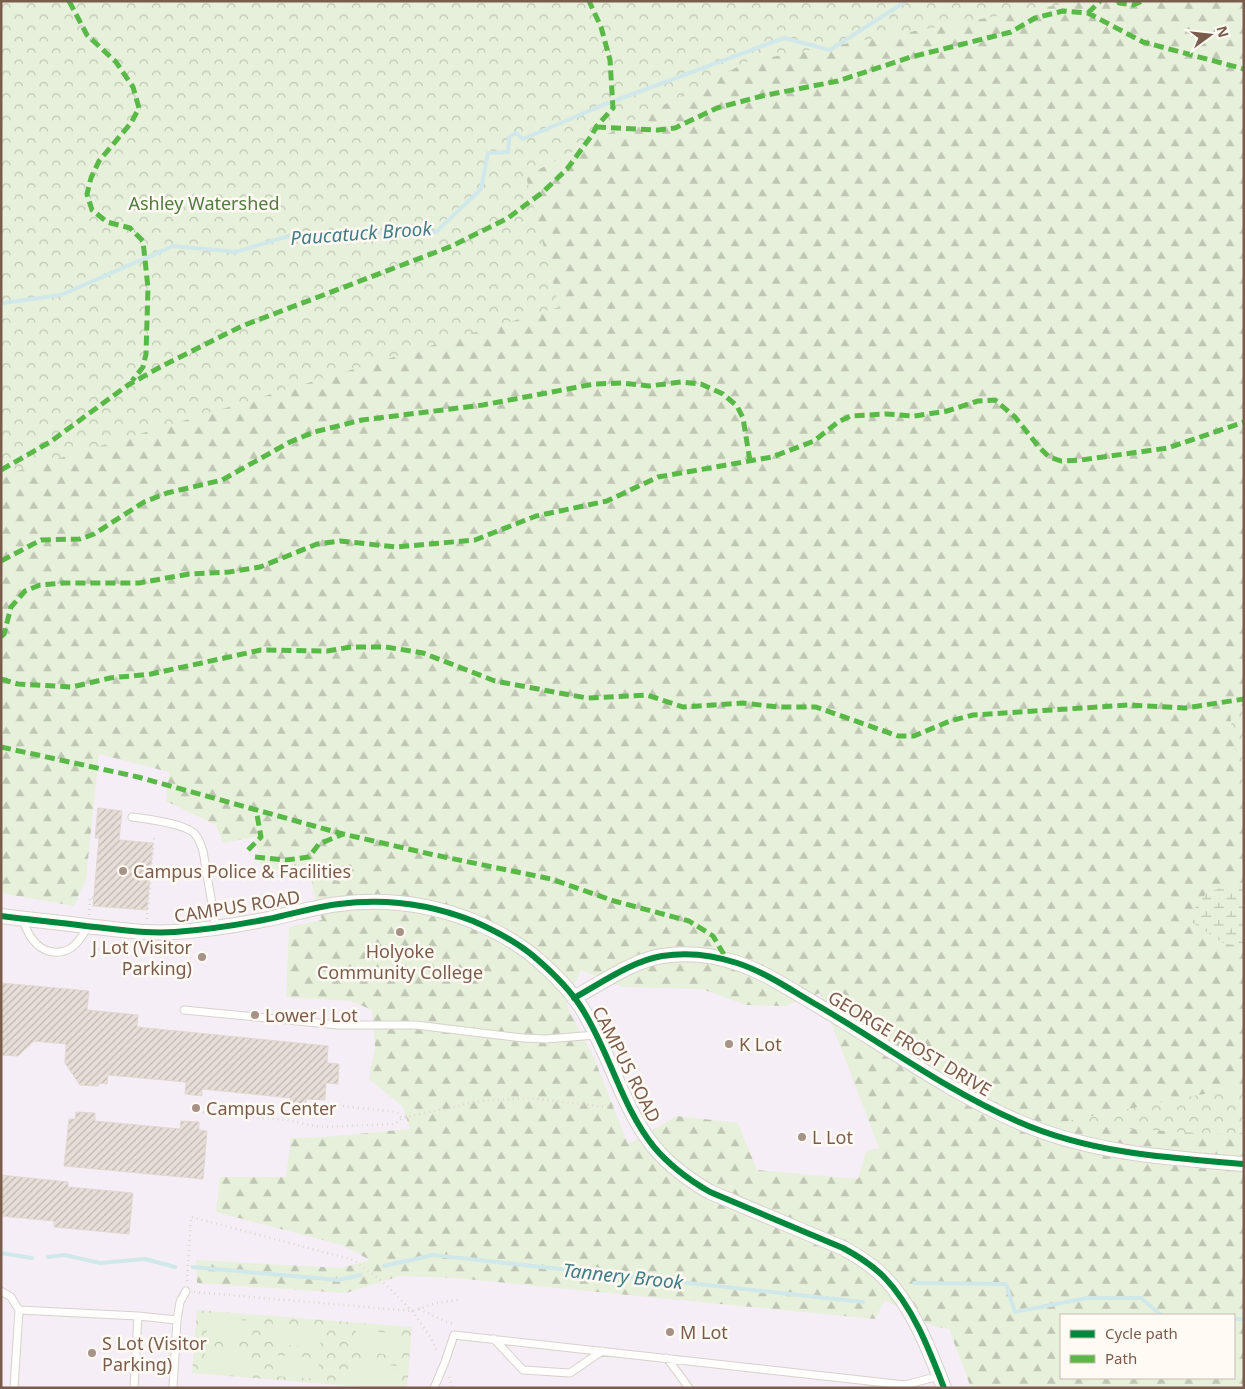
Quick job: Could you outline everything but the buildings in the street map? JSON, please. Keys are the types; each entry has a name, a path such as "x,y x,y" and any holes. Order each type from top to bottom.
{"street":[{"name":"CAMPUS ROAD","path":"1,916 22,919 89,921 133,931 173,932 216,928 338,904 371,901 420,905 467,918 481,924 510,939 538,960 574,998 596,1035 642,1130 654,1147 670,1164 690,1180 710,1192 843,1248 875,1269 895,1290 909,1311 923,1337 941,1382"},
{"name":"GEORGE FROST DRIVE","path":"574,998 653,958 691,954 715,957 751,968 768,976 963,1094 1022,1124 1086,1144 1130,1153 1244,1164"}],"lane":[{"path":"132,817 174,825 195,834 203,851 216,928"},
{"path":"22,919 32,939 42,949 58,952 72,948 81,938 89,921"},
{"path":"184,1010 338,1026 416,1025 523,1038 546,1039 596,1035"},
{"path":"1,1290 11,1297 20,1310 14,1388"},
{"path":"173,1388 177,1320 180,1302 186,1291"},
{"path":"20,1310 138,1316 177,1320"},
{"path":"134,1388 138,1316"},
{"path":"434,1388 454,1335 904,1385 941,1382"},
{"path":"494,1339 523,1370 570,1373 602,1351"},
{"path":"668,1358 689,1388"}],"path":[{"path":"146,923 154,838"},
{"path":"89,921 90,897 94,898"},
{"path":"93,949 122,952"},
{"path":"198,1112 287,1120 320,1127 395,1124 402,1118 480,1101 528,1098 620,1109"},
{"path":"323,1104 397,1112 402,1118"},
{"path":"187,1280 191,1217 354,1260 383,1282 412,1311 431,1338 439,1355"},
{"path":"186,1291 412,1311 436,1303 458,1300"},
{"path":"420,1309 455,1324"},
{"path":"448,1373 453,1388"}],"shaded area":[{"name":"Holyoke Community College","path":"559,307 972,1388 1,1388 1,476"}],"green space":[{"path":"1,1 1244,1 1244,1388 971,1388 949,1329 933,1326 885,1300 875,1319 455,1278 400,1276 346,1293 197,1283 196,1260 341,1268 370,1260 342,1245 216,1212 220,1177 286,1177 291,1138 410,1129 403,1107 369,1079 375,1047 372,1010 351,1001 286,997 289,927 322,920 314,895 309,864 262,873 255,837 223,843 216,825 166,801 169,772 99,754 86,879 74,906 1,893","holes":["581,970 622,987 702,989 746,1005 785,1006 820,993 879,1148 866,1151 858,1179 757,1170 738,1123 677,1116 628,1144 594,1058 566,1004"]},
{"name":"Ashley Watershed","path":"1,1 1080,1 749,61 526,176 559,307 1,476"},
{"path":"1229,706 1244,706 1244,815"},
{"path":"1244,882 1244,946 1225,944 1187,919 1207,892"},
{"path":"1244,1086 1244,1133 1213,1134 1052,1124"},
{"path":"197,1310 412,1327 407,1388 374,1388 192,1373"},
{"path":"208,1318 253,1321 252,1342 206,1338"},
{"path":"277,1324 322,1327 320,1348 276,1344"},
{"path":"356,1330 400,1334 398,1355 354,1352"},
{"path":"205,1348 251,1352 249,1373 204,1369"},
{"path":"274,1355 319,1358 318,1379 273,1376"},
{"path":"352,1362 398,1366 396,1385 350,1382"}],"waterway":[{"name":"Paucatuck Brook","path":"1,304 61,295 173,246 236,252 298,233 436,232 481,189 488,153 508,152 509,137 516,133 523,139 603,105 784,38 830,50 906,1"},
{"name":"Tannery Brook","path":"1,1253 32,1258"},
{"name":"Tannery Brook","path":"48,1257 65,1255 100,1263 145,1259 175,1267"},
{"name":"Tannery Brook","path":"384,1266 433,1255 863,1302"},
{"name":"Tannery Brook","path":"193,1267 338,1280 360,1275"},
{"name":"Tannery Brook","path":"914,1283 1006,1284 1015,1312 1087,1298 1141,1298 1160,1314"},
{"name":"Tannery Brook","path":"1235,1319 1244,1319"}],"marked path":[{"path":"69,1 87,35 116,62 133,87 139,108 131,123 99,161 91,178 87,194 92,210 107,222 130,228 143,241 148,288 146,354 143,367 132,381"},
{"path":"1,470 50,442 128,385 164,365 242,326 452,246 508,218 543,192 567,169 596,127 613,108 610,60 601,27 589,1"},
{"path":"1088,13 1100,1"},
{"path":"1118,1 1119,3 1133,5 1143,1"},
{"path":"596,127 658,130 675,128 717,108 762,96 838,81 911,57 1011,32 1035,18 1063,11 1088,13 1143,42 1244,69"},
{"path":"1,561 41,540 80,539 94,534 144,502 167,493 222,480 290,442 314,432 362,420 483,405 594,384 622,383 649,386 681,382 701,384 723,394 737,406 743,418 750,461"},
{"path":"1,637 4,634 11,607 25,591 40,585 64,583 139,583 189,574 229,572 260,567 317,544 340,541 396,547 475,540 536,516 607,501 658,477 772,457 814,441 838,422 850,416 886,414 914,416 947,411 978,401 995,400 1015,417 1049,457 1061,461 1168,448 1244,422"},
{"path":"1,679 18,684 72,687 110,678 151,674 261,650 327,651 351,647 386,647 423,653 495,681 587,698 647,695 683,707 743,703 778,707 816,707 898,736 914,736 950,721 973,715 1129,705 1185,708 1244,699"},
{"path":"1,747 138,777 343,834 551,879 614,901 689,921 713,936 727,960"},
{"path":"248,850 261,837 256,809"},
{"path":"255,857 286,860 309,857 319,844 343,834"}],"cycle path":[{"path":"1,916 130,931 164,932 222,927 330,905 356,902 390,902 440,910 490,929 531,954 567,988 577,1001 600,1042 633,1114 660,1154 680,1172 710,1192 843,1248 875,1269 894,1289 912,1315 944,1388"},
{"path":"574,998 617,973 639,963 662,956 690,954 728,960 758,971 778,982 941,1082 992,1110 1019,1122 1073,1141 1101,1147 1158,1156 1244,1164"}],"place":[{"name":"Campus Police & Facilities","path":"123,871"},
{"name":"Holyoke Community College","path":"400,932"},
{"name":"J Lot (Visitor Parking)","path":"202,957"},
{"name":"Lower J Lot","path":"255,1015"},
{"name":"K Lot","path":"729,1044"},
{"name":"Campus Center","path":"196,1108"},
{"name":"L Lot","path":"802,1137"},
{"name":"M Lot","path":"670,1332"},
{"name":"S Lot (Visitor Parking)","path":"92,1353"}]}
